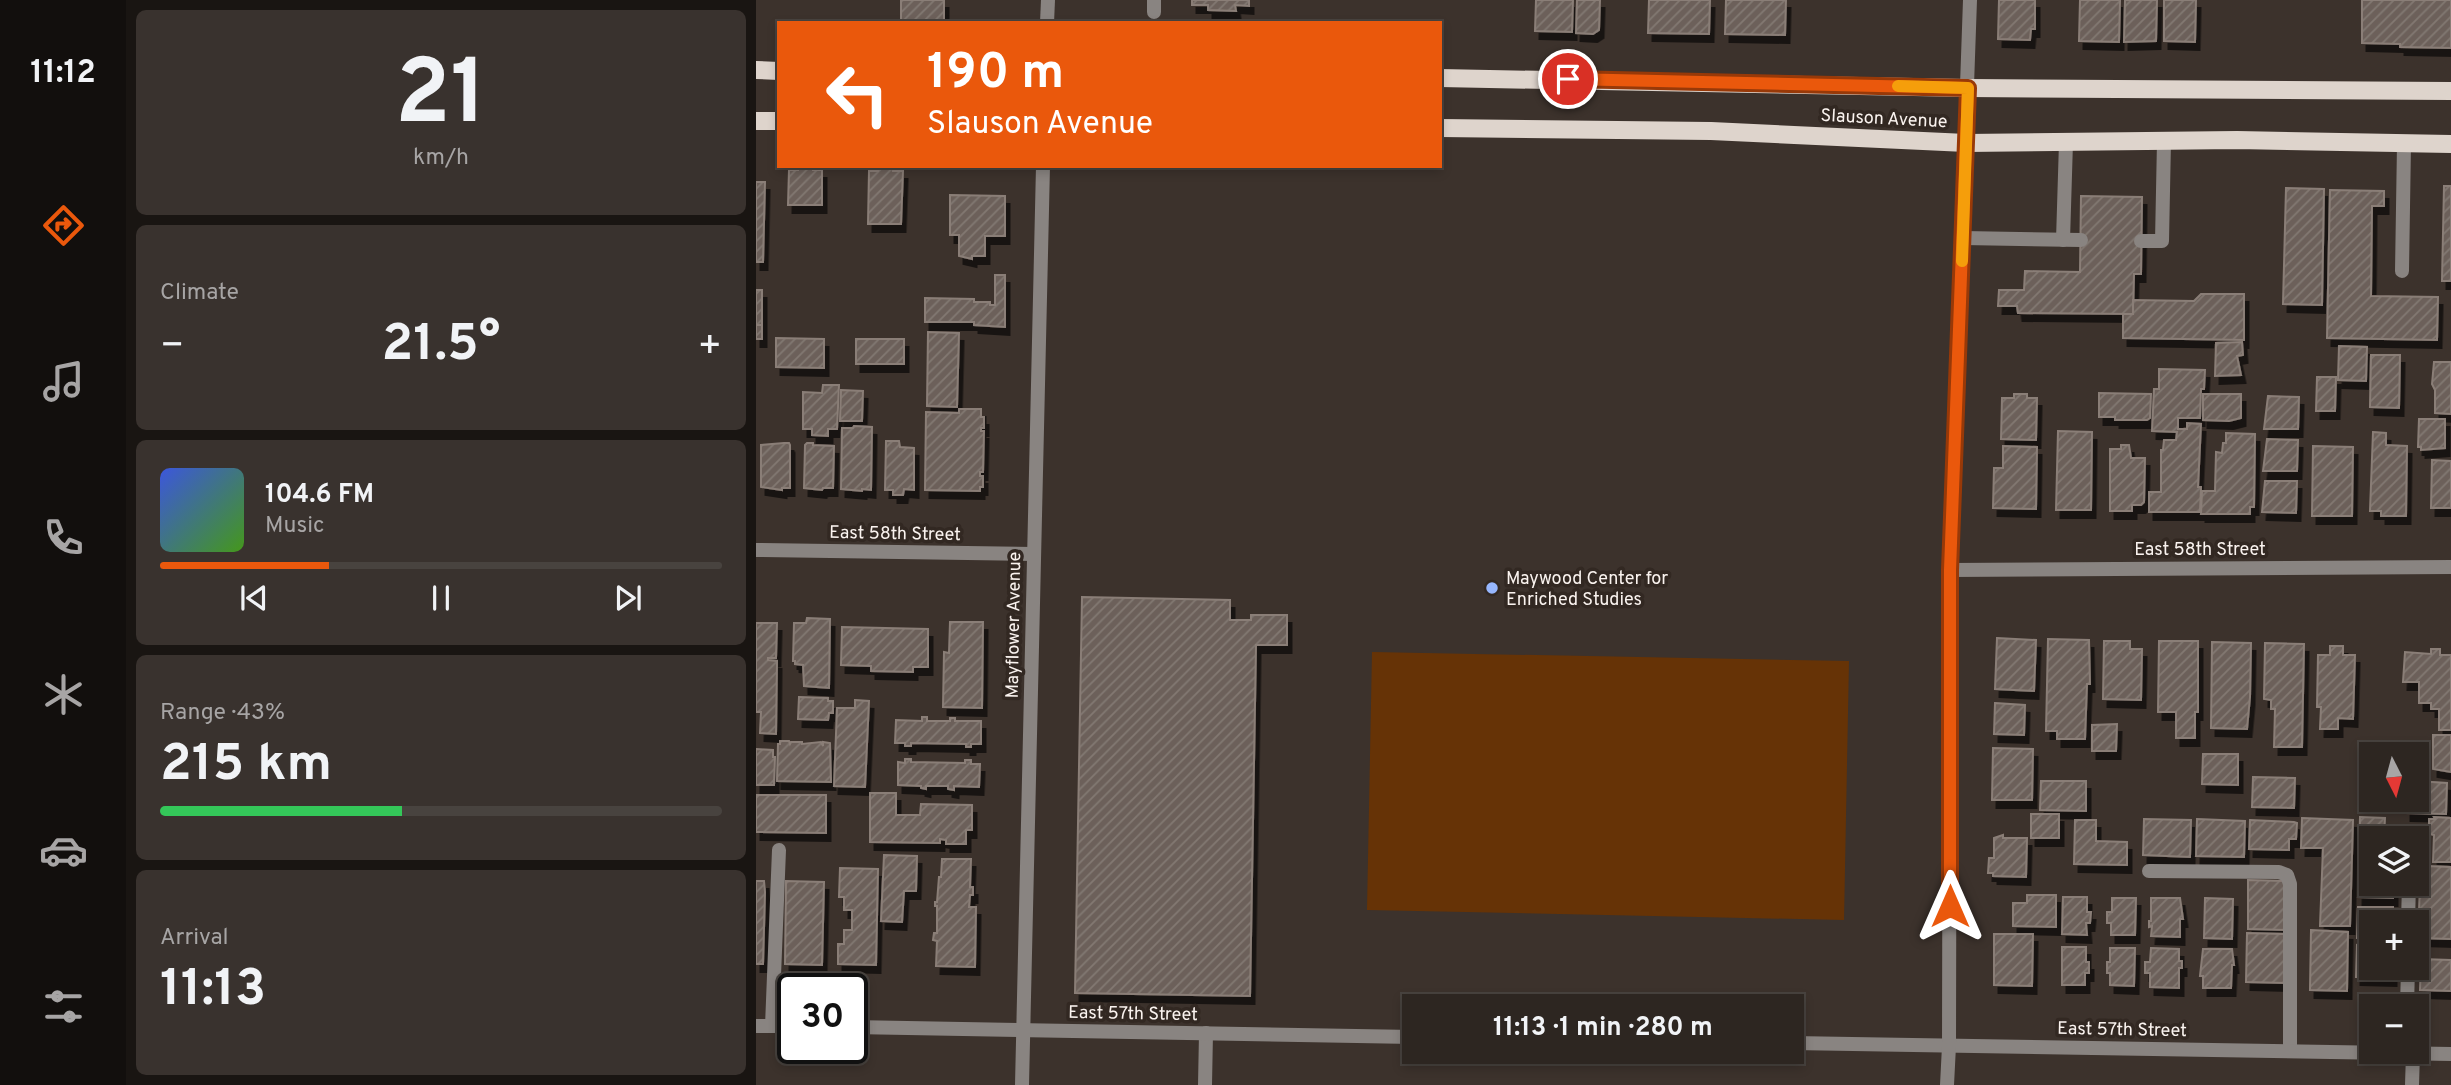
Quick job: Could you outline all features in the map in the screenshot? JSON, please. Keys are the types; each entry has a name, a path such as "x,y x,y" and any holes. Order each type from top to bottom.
{"main road":[{"path":"756,71 777,71"},
{"name":"Slauson Avenue","path":"1442,78 1968,88 2451,91"},
{"path":"756,121 777,121"},
{"name":"Slauson Avenue","path":"1442,128 1712,131 1966,143 2164,141 2451,144"}],"street":[{"path":"1047,21 1048,0"},
{"path":"1947,1085 1950,1046 1950,570 1970,0"},
{"path":"2141,241 2162,241 2164,141"},
{"path":"2063,240 2066,142"},
{"path":"2402,271 2404,144"},
{"name":"Mayflower Avenue","path":"1022,1085 1043,168"},
{"path":"1963,238 2081,240"},
{"name":"East 58th Street","path":"756,550 1034,554"},
{"name":"East 58th Street","path":"1950,570 2451,567"},
{"path":"772,1026 779,850"},
{"path":"2149,871 2279,872 2287,875 2290,884 2290,1051"},
{"path":"756,1026 777,1026"},
{"name":"East 57th Street","path":"868,1027 1402,1037"},
{"path":"1205,1085 1206,1033"},
{"name":"East 57th Street","path":"1804,1043 2359,1052"},
{"name":"East 57th Street","path":"2429,1053 2451,1054"},
{"path":"2410,1064 2412,1085"}],"shaded area":[{"path":"1372,652 1849,661 1844,920 1367,910"}],"building":[{"path":"901,0 944,0 944,21 901,21"},
{"path":"1192,0 1249,0 1249,6 1235,5 1236,11 1208,10 1208,5 1192,5"},
{"path":"1536,0 1573,0 1572,32 1535,31"},
{"path":"1577,0 1600,0 1599,30 1593,34 1576,33"},
{"path":"1649,0 1710,0 1709,34 1648,33"},
{"path":"1726,0 1786,0 1785,35 1725,34"},
{"path":"1999,0 2035,0 2035,29 2031,29 2030,40 1998,39"},
{"path":"2080,0 2120,0 2119,42 2079,41"},
{"path":"2125,0 2157,0 2156,41 2124,42"},
{"path":"2164,0 2196,0 2195,42 2164,41"},
{"path":"2362,0 2451,0 2451,48 2362,43"},
{"path":"878,168 894,168 893,171 903,171 901,224 868,224 869,171 878,171"},
{"path":"789,170 822,170 822,205 788,205"},
{"path":"756,182 765,182 763,262 756,262"},
{"path":"2444,186 2451,186 2451,281 2442,281"},
{"path":"2286,188 2324,189 2322,305 2283,304"},
{"path":"2330,190 2384,191 2384,206 2372,206 2371,296 2438,297 2437,340 2327,338"},
{"path":"950,195 1005,196 1005,236 985,236 985,256 972,256 972,259 959,256 959,235 950,235"},
{"path":"2081,196 2142,197 2141,274 2134,274 2133,314 2018,313 2017,306 1998,306 1999,290 2024,290 2025,271 2080,272"},
{"path":"995,275 1005,275 1005,327 974,325 974,322 925,322 925,298 974,299 974,302 990,302 990,305 995,305"},
{"path":"756,290 762,290 762,325 756,325"},
{"path":"2201,294 2244,294 2244,340 2123,338 2123,314 2133,314 2133,300 2194,301"},
{"path":"756,325 762,325 762,339 756,339"},
{"path":"928,332 959,333 957,407 927,406"},
{"path":"776,338 824,339 824,368 776,367"},
{"path":"856,339 904,339 904,364 856,364"},
{"path":"2242,342 2243,355 2237,356 2241,375 2215,376 2216,343"},
{"path":"2339,346 2367,347 2366,381 2338,380"},
{"path":"2371,355 2400,355 2399,408 2370,407"},
{"path":"2434,362 2451,362 2451,414 2435,413 2435,390 2432,384"},
{"path":"2159,369 2205,370 2200,418 2178,418 2178,429 2187,429 2187,423 2201,424 2198,487 2201,487 2200,512 2149,512 2149,492 2161,492 2161,450 2164,440 2176,440 2177,432 2152,431 2154,389 2159,389"},
{"path":"2317,377 2336,377 2335,411 2316,411"},
{"path":"823,385 839,385 837,429 828,429 828,436 812,435 812,429 803,429 803,392 822,393"},
{"path":"841,390 863,391 862,421 840,421"},
{"path":"2099,393 2151,394 2150,418 2115,420 2115,417 2099,417"},
{"path":"2014,394 2027,394 2027,398 2037,398 2036,440 2001,439 2002,398 2014,398"},
{"path":"2203,394 2241,394 2241,418 2229,421 2203,420"},
{"path":"2268,396 2299,397 2298,429 2264,429"},
{"path":"959,409 981,409 981,417 984,417 984,428 981,428 981,431 984,431 983,472 980,472 980,476 983,476 983,487 980,487 980,491 925,490 926,412 959,413"},
{"path":"2419,419 2445,419 2445,448 2421,450 2421,447 2418,447"},
{"path":"872,427 871,490 841,489 842,428"},
{"path":"2058,431 2092,432 2091,510 2056,510"},
{"path":"2373,432 2386,433 2386,445 2407,446 2406,516 2381,516 2381,511 2370,511"},
{"path":"2226,433 2255,434 2254,507 2250,507 2250,514 2201,514 2202,491 2215,491 2216,452 2222,453"},
{"path":"2267,439 2298,440 2297,471 2263,471"},
{"path":"886,441 899,441 900,447 914,448 914,490 904,489 903,495 893,495 893,490 885,490"},
{"path":"789,443 790,488 782,490 761,487 761,445"},
{"path":"807,443 834,446 833,488 804,488"},
{"path":"2121,445 2129,445 2131,458 2145,458 2144,502 2141,505 2132,505 2132,511 2110,511 2110,449 2121,449"},
{"path":"2003,446 2037,447 2036,509 1993,508 1994,468 2003,468"},
{"path":"2313,446 2353,447 2352,516 2312,516"},
{"path":"2432,460 2451,461 2451,508 2431,508"},
{"path":"2265,481 2297,481 2296,513 2262,512"},
{"path":"1082,597 1230,600 1230,620 1251,620 1251,615 1287,615 1287,645 1256,645 1250,996 1075,993"},
{"path":"807,618 830,619 829,688 804,686 803,665 793,661 794,623 806,623"},
{"path":"950,622 983,622 982,708 943,707 944,652 949,653"},
{"path":"756,623 777,623 776,658 768,658 777,661 776,734 760,733 761,712 756,712"},
{"path":"842,627 928,629 928,667 913,667 913,672 871,671 871,666 841,665"},
{"path":"1997,638 2036,640 2034,691 1995,689"},
{"path":"2048,639 2089,640 2090,684 2087,684 2085,739 2057,739 2057,731 2046,731"},
{"path":"2104,641 2130,641 2130,649 2142,649 2141,700 2103,699"},
{"path":"2159,641 2198,641 2198,712 2195,712 2195,738 2176,738 2176,712 2158,712"},
{"path":"2212,642 2251,643 2247,729 2211,728"},
{"path":"2265,643 2304,644 2302,747 2274,747 2275,709 2271,709 2271,700 2264,699"},
{"path":"2330,646 2343,646 2343,655 2355,655 2353,719 2338,718 2338,729 2320,729 2321,707 2317,707 2318,655 2330,655"},
{"path":"2431,649 2440,649 2440,655 2451,655 2451,730 2439,730 2439,709 2431,709 2431,703 2419,703 2419,682 2403,682 2405,652 2431,654"},
{"path":"799,697 828,698 828,701 833,701 833,713 829,713 828,720 798,719"},
{"path":"855,700 869,701 865,787 834,786 837,708 855,708"},
{"path":"1995,703 2025,705 2024,735 1994,734"},
{"path":"922,717 927,717 927,721 950,721 950,718 955,718 955,721 981,721 981,744 966,747 966,744 911,743 911,746 905,746 905,743 895,743 896,720 922,721"},
{"path":"2117,724 2116,751 2092,751 2092,725"},
{"path":"2433,735 2451,735 2451,772 2433,769"},
{"path":"780,741 789,741 790,744 821,742 823,746 823,742 830,743 831,782 777,781"},
{"path":"1993,748 2033,749 2032,800 1992,800"},
{"path":"756,749 773,750 774,785 756,785"},
{"path":"2203,754 2238,754 2238,785 2202,784"},
{"path":"905,759 911,759 911,762 965,763 965,760 971,760 971,764 980,764 979,787 954,786 954,790 948,789 948,786 926,786 926,789 921,786 898,785 898,762 905,763"},
{"path":"2253,777 2295,778 2294,808 2252,807"},
{"path":"2041,781 2086,781 2086,811 2040,810"},
{"path":"2429,782 2447,783 2446,814 2406,813 2429,812"},
{"path":"870,793 896,793 896,815 920,815 921,804 972,805 972,830 966,830 966,844 946,844 946,840 940,839 940,843 870,842"},
{"path":"756,795 826,795 826,833 756,832"},
{"path":"2031,814 2059,814 2059,838 2031,838"},
{"path":"2360,817 2385,818 2385,826 2360,826"},
{"path":"2434,817 2451,818 2451,862 2433,862 2434,835 2429,834 2429,819 2435,819"},
{"path":"2302,818 2353,820 2350,926 2320,926 2323,848 2301,848"},
{"path":"2144,819 2191,820 2190,857 2143,855"},
{"path":"2197,819 2245,821 2244,857 2196,856"},
{"path":"2075,820 2096,820 2096,841 2127,842 2127,865 2074,864"},
{"path":"2250,820 2297,823 2296,839 2289,839 2289,850 2249,849"},
{"path":"2003,835 2003,838 2027,838 2026,877 1993,876 1993,873 1988,873 1989,858 1994,858 1994,838"},
{"path":"884,855 917,856 916,891 904,891 902,922 881,921"},
{"path":"942,859 971,859 970,887 973,887 973,895 970,895 969,907 976,907 975,967 936,966 937,941 933,940 934,933 937,933 935,902"},
{"path":"2429,866 2451,867 2451,939 2429,938 2429,910 2419,910 2420,896 2429,896"},
{"path":"840,868 878,869 876,965 838,964 838,944 844,944 844,930 852,930 852,910 844,910 844,897 839,897"},
{"path":"2359,868 2359,896 2393,898 2358,897"},
{"path":"2248,880 2286,881 2285,930 2248,929"},
{"path":"756,881 764,881 765,892 763,964 756,964"},
{"path":"786,881 824,882 822,965 785,964"},
{"path":"2027,895 2056,895 2056,927 2013,926 2013,903 2027,903"},
{"path":"2063,897 2087,897 2087,912 2091,912 2090,923 2086,923 2087,935 2062,934"},
{"path":"2112,898 2136,898 2135,935 2111,935 2107,912 2112,912"},
{"path":"2151,898 2180,898 2183,919 2180,919 2180,937 2151,936"},
{"path":"2205,898 2233,899 2232,939 2204,938"},
{"path":"2358,907 2393,907 2393,910 2359,910 2357,938"},
{"path":"2311,930 2348,932 2347,991 2310,990"},
{"path":"2247,933 2285,934 2285,983 2246,982"},
{"path":"1994,934 2033,934 2032,986 1994,985"},
{"path":"2357,945 2359,977 2356,977"},
{"path":"2062,947 2086,947 2089,973 2085,973 2085,985 2062,985"},
{"path":"2110,948 2135,948 2134,986 2110,985 2107,962 2110,962"},
{"path":"2151,948 2179,949 2182,968 2179,968 2179,988 2150,987 2150,973 2145,973 2145,962 2150,962"},
{"path":"2203,949 2232,949 2234,965 2231,988 2203,988 2203,976 2200,976"},
{"path":"2429,959 2451,960 2451,991 2420,990 2420,980 2429,980"}],"slow traffic":[{"path":"1898,86 1968,88 1962,261"}],"place":[{"name":"Maywood Center for Enriched Studies","path":"1492,588"}],"route":[{"path":"1568,79 1968,88 1950,570 1950,906"}]}
